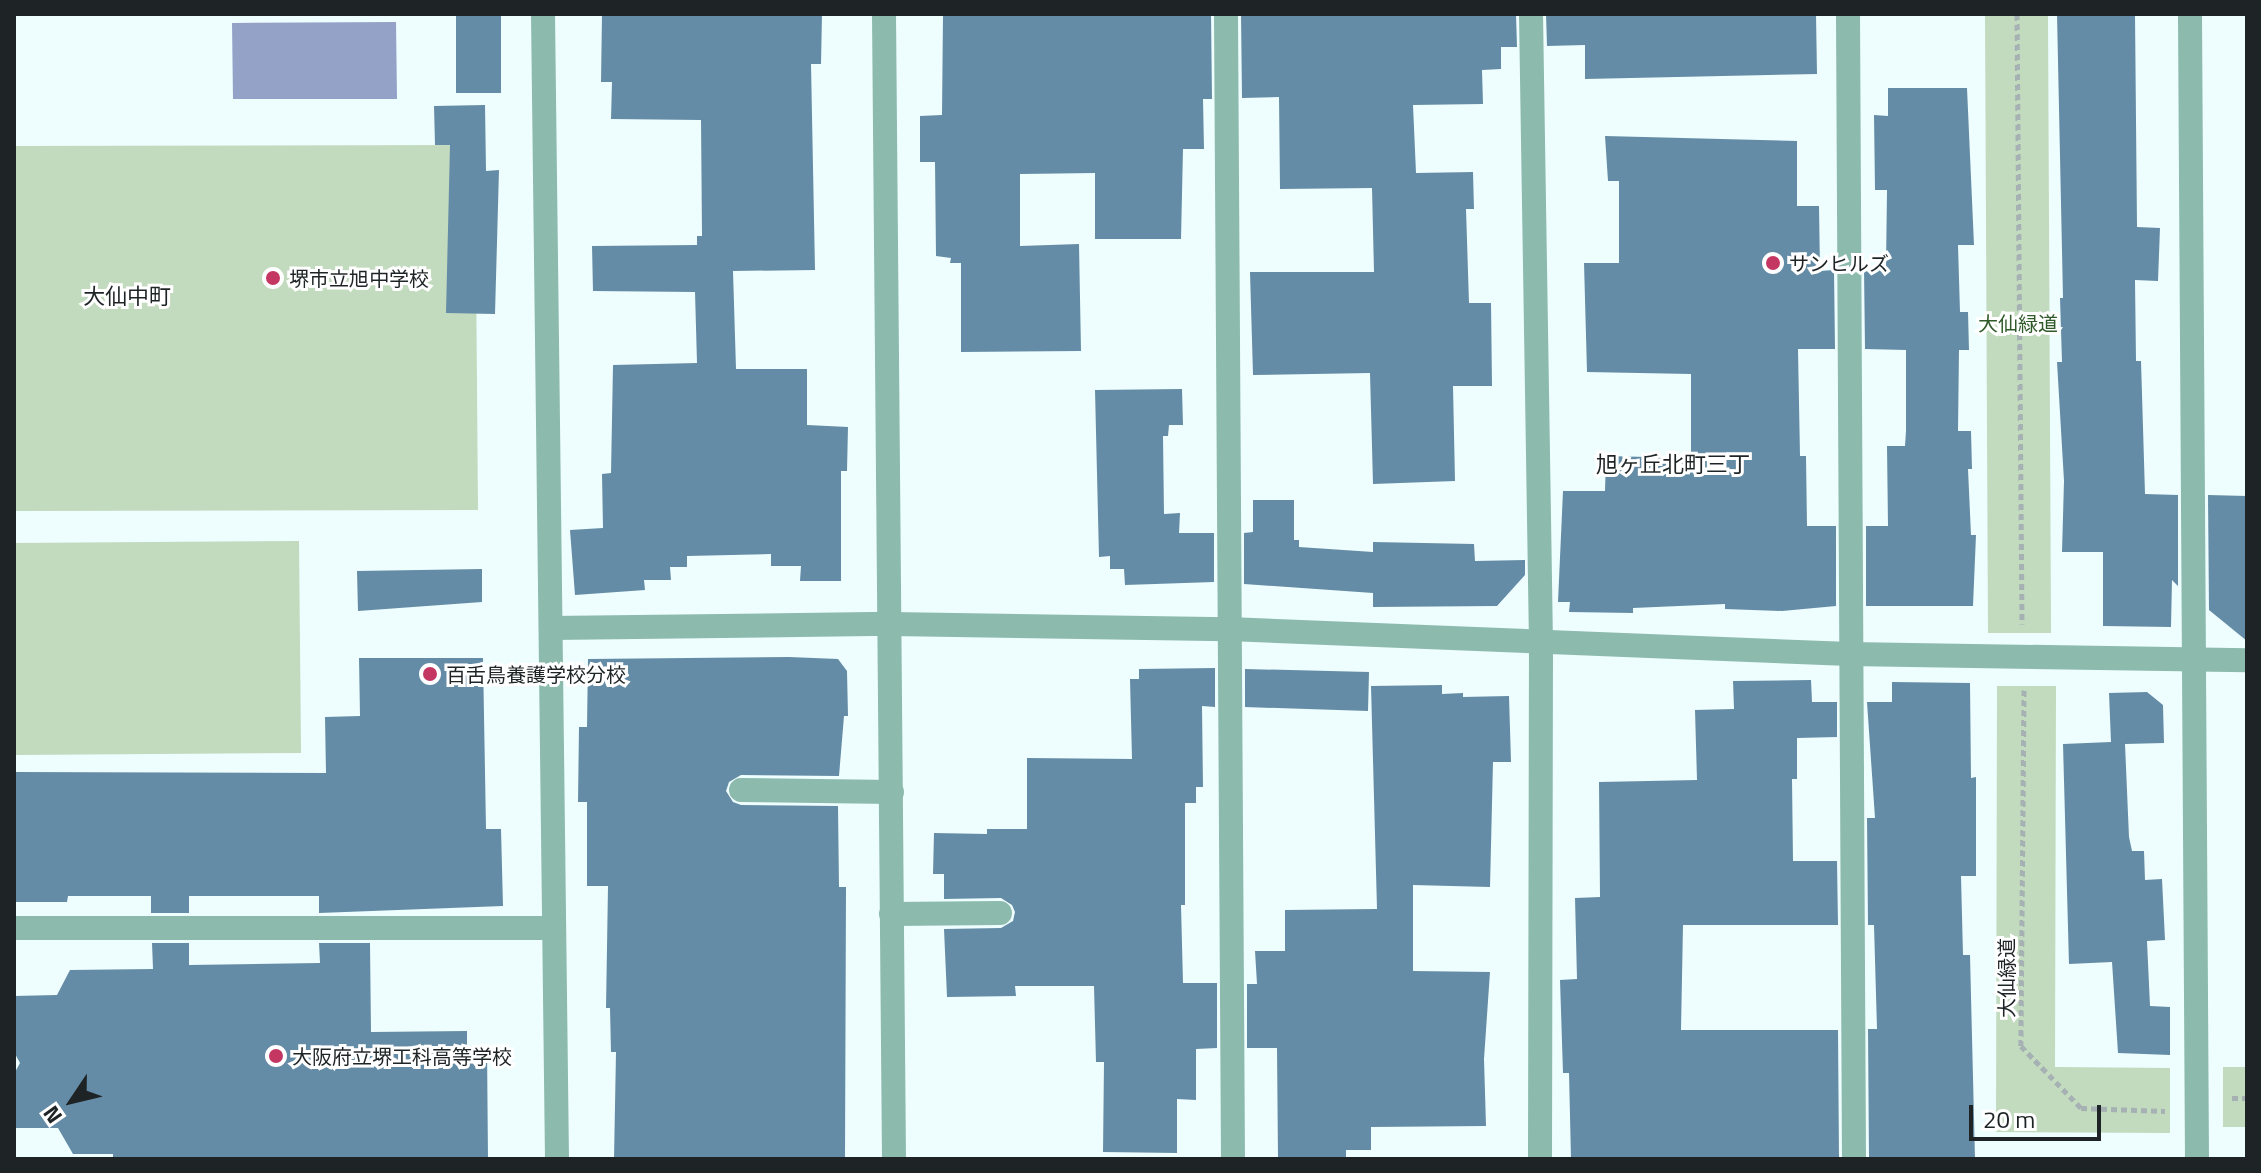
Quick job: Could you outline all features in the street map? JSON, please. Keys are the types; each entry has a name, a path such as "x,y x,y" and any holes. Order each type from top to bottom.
{"street":[{"path":"543,14 557,1159"},
{"path":"884,14 894,1159"},
{"path":"1226,14 1233,1159"},
{"path":"1531,14 1541,641 1540,1159"},
{"path":"1848,14 1854,1159"},
{"path":"2190,14 2197,1159"},
{"path":"551,628 891,624 1228,629 1849,654 2247,660"},
{"path":"741,790 892,792"},
{"path":"891,914 1000,913"},
{"path":"14,928 554,928"}],"path":[{"path":"2017,14 2022,633"},
{"name":"大仙緑道","path":"2024,686 2021,1046 2081,1108 2170,1111"},
{"path":"2224,1098 2247,1098"}],"green space":[{"name":"大仙緑道","path":"1985,14 2048,14 2051,633 1988,633"},
{"path":"475,145 478,510 14,511 14,146"},
{"path":"299,541 301,753 14,755 14,543"},
{"path":"1997,686 2056,686 2055,1067 2170,1068 2170,1133 1996,1132"},
{"path":"2223,1067 2247,1067 2247,1127 2223,1127"}],"water":[{"path":"396,22 397,99 233,99 232,23"}],"building":[{"path":"456,14 501,14 501,93 456,93"},
{"path":"602,14 822,14 821,64 811,64 815,270 733,271 736,369 807,369 807,425 848,427 847,471 841,471 841,581 800,581 801,566 771,566 771,554 687,556 687,567 670,567 671,580 644,580 645,590 575,595 570,530 603,528 602,474 611,473 613,365 697,363 695,292 593,291 592,246 697,245 697,236 702,236 701,120 611,119 612,82 601,82"},
{"path":"943,14 1211,14 1212,99 1203,99 1204,149 1183,149 1181,239 1095,239 1095,173 1020,174 1020,246 1079,244 1081,351 961,352 961,263 950,263 951,258 936,256 935,162 920,162 920,116 942,115"},
{"path":"1241,14 1516,14 1517,47 1501,47 1501,69 1482,70 1483,104 1413,105 1416,173 1473,172 1474,209 1466,209 1469,303 1491,303 1492,386 1453,386 1455,481 1373,484 1370,373 1253,375 1250,272 1374,272 1372,188 1280,189 1279,97 1242,98"},
{"path":"1546,14 1816,14 1817,74 1585,79 1585,45 1547,46"},
{"path":"2057,14 2135,14 2137,227 2160,228 2158,281 2135,280 2136,361 2141,361 2145,494 2178,495 2178,586 2172,580 2171,627 2103,626 2103,552 2062,552 2064,481 2057,362 2062,362 2060,298 2063,298"},
{"path":"1888,88 1967,88 1974,245 1958,245 1960,312 1968,312 1969,350 1959,350 1958,431 1971,431 1972,469 1968,469 1971,535 1976,535 1973,606 1866,606 1866,526 1888,526 1887,446 1905,446 1906,431 1906,350 1865,349 1864,268 1886,267 1887,190 1875,190 1874,115 1888,116"},
{"path":"485,105 486,171 499,170 495,314 446,313 450,145 435,145 434,106"},
{"path":"1605,136 1797,141 1797,206 1819,206 1820,271 1834,270 1835,349 1798,349 1800,456 1806,456 1807,526 1836,526 1836,606 1782,611 1725,609 1725,604 1633,608 1633,613 1569,612 1570,602 1558,602 1563,491 1605,491 1606,456 1691,458 1691,374 1587,372 1584,263 1619,263 1619,181 1608,181"},
{"path":"1182,389 1183,425 1169,425 1168,436 1163,436 1164,514 1180,513 1179,533 1214,533 1214,582 1125,585 1124,569 1110,569 1110,556 1099,557 1095,390"},
{"path":"2208,495 2247,496 2247,641 2209,610"},
{"path":"1253,500 1294,500 1294,540 1299,540 1299,547 1373,552 1373,542 1474,544 1475,561 1525,560 1525,575 1497,606 1373,607 1373,593 1244,584 1244,533 1253,532"},
{"path":"482,569 482,602 358,611 357,571"},
{"path":"359,658 483,658 486,829 501,829 503,906 319,913 319,896 189,896 189,913 151,913 151,896 68,896 67,902 14,902 14,772 326,773 325,717 360,716"},
{"path":"588,659 838,659 847,671 848,716 844,716 839,776 741,775 729,782 726,791 733,802 741,805 838,806 839,887 846,887 845,1159 614,1159 616,1052 611,1052 610,1008 606,1008 608,886 587,886 587,802 578,802 579,727 587,727"},
{"path":"1215,668 1215,707 1202,706 1203,787 1196,787 1196,803 1185,803 1185,905 1181,905 1183,983 1217,983 1217,1048 1196,1049 1196,1100 1177,1099 1177,1153 1103,1152 1104,1062 1096,1062 1094,986 1015,986 1016,996 947,997 944,929 1001,928 1013,921 1015,912 1012,905 1001,898 944,899 944,874 933,874 934,833 987,834 987,829 1027,829 1027,758 1132,759 1130,679 1139,679 1139,669"},
{"path":"1245,669 1369,672 1368,711 1245,707"},
{"path":"1811,680 1812,702 1837,702 1837,737 1797,738 1797,779 1792,779 1793,861 1837,861 1838,925 1683,925 1681,1030 1838,1030 1839,1159 1571,1159 1569,1073 1563,1073 1560,980 1577,979 1575,898 1600,897 1599,782 1697,780 1695,710 1734,709 1733,681"},
{"path":"1892,682 1970,683 1971,778 1976,777 1976,876 1961,876 1963,955 1970,955 1975,1159 1869,1159 1868,1029 1877,1029 1874,925 1868,925 1867,818 1875,818 1867,702 1892,702"},
{"path":"1442,685 1442,694 1509,696 1511,762 1493,762 1490,887 1413,885 1413,971 1490,972 1484,1059 1486,1126 1371,1127 1371,1150 1346,1150 1346,1159 1278,1159 1277,1048 1247,1048 1247,984 1257,984 1255,951 1285,951 1285,910 1377,909 1371,686"},
{"path":"2147,692 2163,705 2164,743 2125,744 2129,837 2132,851 2144,851 2145,880 2162,879 2165,940 2147,941 2150,1006 2170,1007 2170,1055 2118,1053 2112,962 2069,964 2063,744 2111,742 2109,693"},
{"name":"大阪府立堺工科高等学校","path":"152,943 189,943 189,965 320,963 319,943 370,943 371,1032 467,1031 467,1048 487,1047 488,1159 113,1159 113,1154 73,1154 58,1128 14,1128 14,1074 20,1063 14,1052 14,996 57,995 70,970 153,969"}],"place":[{"name":"サンヒルズ","path":"1773,263"},
{"name":"堺市立旭中学校","path":"273,278"},
{"name":"百舌鳥養護学校分校","path":"430,674"},
{"name":"大阪府立堺工科高等学校","path":"276,1056"}],"district":[{"name":"大仙中町","path":"127,297"},
{"name":"旭ヶ丘北町三丁","path":"1673,465"}]}
